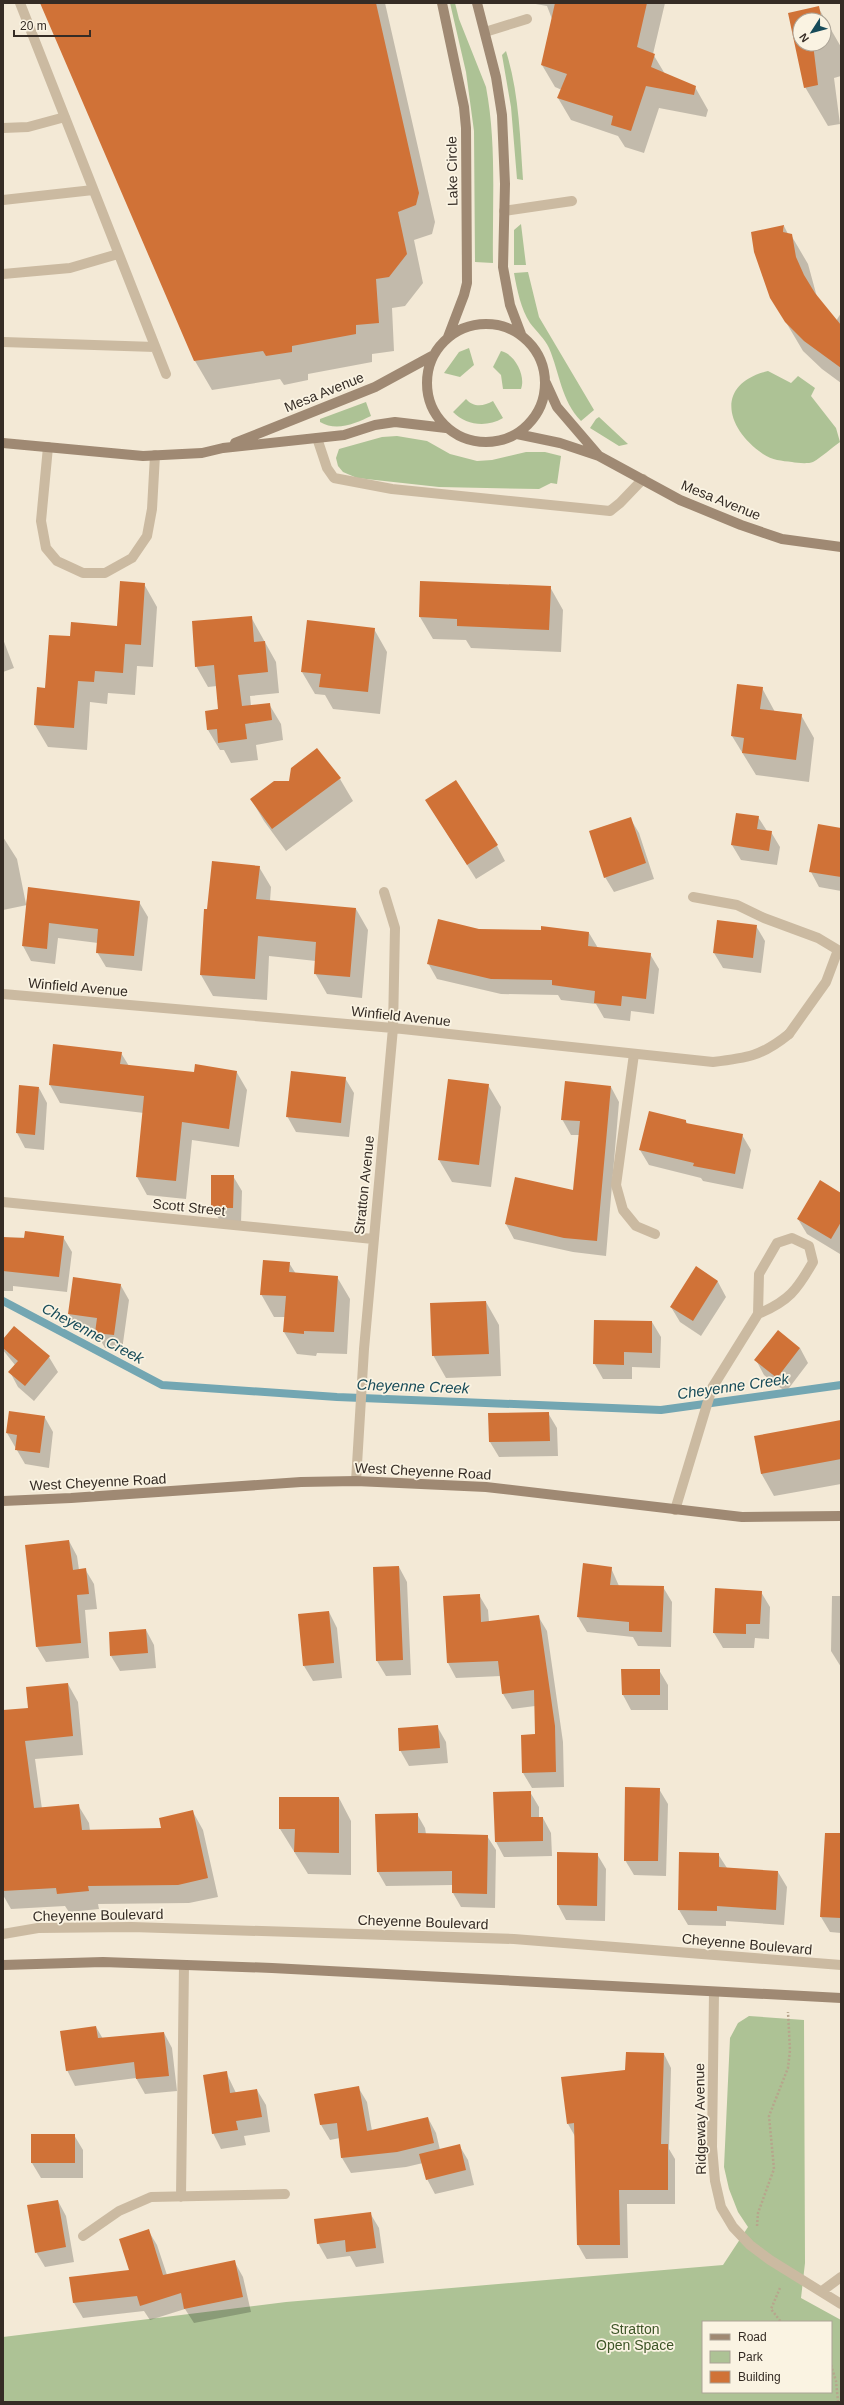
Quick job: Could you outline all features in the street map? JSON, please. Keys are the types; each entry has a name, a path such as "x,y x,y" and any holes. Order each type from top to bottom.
{"street":[{"path":"20,3 166,374"},
{"name":"Lake Circle","path":"442,3 464,107 467,178 467,283 464,296 448,337"},
{"path":"477,3 496,77 502,115 505,284 510,305 521,334"},
{"path":"485,32 527,19"},
{"path":"3,128 28,127 65,117"},
{"path":"3,200 93,190"},
{"path":"504,211 572,201"},
{"path":"3,274 70,268 118,254"},
{"path":"484,324 507,327 521,334 534,348 540,359 546,383 542,403 532,420 517,434 500,441 480,442 462,438 446,428 434,412 427,394 426,375 432,356 448,337 461,328 484,324"},
{"path":"3,342 155,347"},
{"name":"Mesa Avenue","path":"223,448 375,387 432,356"},
{"name":"Mesa Avenue","path":"546,383 557,407 599,456"},
{"name":"Mesa Avenue","path":"3,443 155,456 202,453 223,448 344,435 375,425 395,422 446,428"},
{"name":"Mesa Avenue","path":"517,434 560,443 599,456 709,513 782,539 841,547"},
{"path":"317,438 327,468 334,478 392,489 610,511 620,503 643,479"},
{"path":"48,447 41,521 46,548 57,561 83,573 105,573 132,558 147,536 152,509 155,456"},
{"name":"Stratton Avenue","path":"356,1481 364,1349 373,1239 394,1028 395,928 384,892"},
{"name":"Winfield Avenue","path":"3,994 394,1028 713,1062 748,1058 773,1047 789,1034 826,982 838,950 818,938 764,918 737,905 693,897"},
{"path":"634,1054 616,1185 622,1210 636,1226 655,1234"},
{"name":"Scott Street","path":"3,1202 373,1239"},
{"path":"674,1510 712,1388 758,1314 759,1274 777,1243 792,1238 809,1246 813,1262 799,1287 777,1305 758,1314"},
{"name":"West Cheyenne Road","path":"3,1501 71,1498 301,1482 356,1481 486,1487 742,1517 841,1516"},
{"name":"Cheyenne Boulevard","path":"3,1934 38,1928 132,1927 514,1939 841,1965"},
{"path":"3,1965 103,1962 184,1965 714,1993 841,1998"},
{"path":"181,2197 184,1965"},
{"name":"Ridgeway Avenue","path":"714,1993 712,2147 715,2180 721,2207 733,2227 750,2245 770,2260 841,2304"},
{"path":"84,2236 119,2210 151,2197 285,2194"},
{"path":"822,2291 841,2277"}],"path":[{"path":"763,2232 756,2227 758,2213 774,2169 769,2116 788,2068 788,1996"},
{"path":"780,2288 771,2309 774,2316 780,2321"},
{"path":"832,2368 836,2380 838,2402"}],"green space":[{"path":"450,3 455,3 459,19 486,87 492,131 493,153 493,263 475,262 474,131 466,72"},
{"path":"506,51 514,83 520,131 523,180 517,179 511,107 502,55"},
{"path":"521,224 526,265 514,265 514,230"},
{"path":"528,272 539,317 594,410 581,421 574,413 565,396 549,348 543,338 530,323 522,306 514,273"},
{"path":"469,348 474,365 460,377 444,373 459,352"},
{"path":"501,351 511,356 518,366 522,378 521,389 503,389 501,375 493,367"},
{"path":"768,371 791,383 798,376 815,388 811,396 836,428 840,442 813,462 802,463 785,461 766,456 750,444 740,432 734,420 731,408 733,396 740,386 751,377"},
{"path":"466,399 472,404 476,405 486,404 493,401 503,418 483,424 476,424 464,420 453,412"},
{"path":"366,402 371,416 365,419 353,424 340,426 326,425 320,422 320,419"},
{"path":"599,417 628,444 619,446 590,428"},
{"path":"397,436 427,441 450,454 477,461 492,460 526,452 545,452 561,456 557,484 551,483 539,489 439,487 357,478 343,472 338,466 336,458 339,449 382,437"},
{"name":"Stratton Open Space","path":"749,2016 804,2020 805,2263 801,2298 841,2320 841,2402 3,2402 3,2337 286,2302 723,2265 748,2227 738,2212 729,2189 724,2167 730,2038 738,2023"}],"building":[{"path":"40,3 376,3 419,193 416,205 398,212 407,254 389,277 376,279 379,323 356,325 356,334 292,346 292,352 266,356 263,351 194,361"},
{"path":"555,3 647,3 637,47 655,54 651,67 696,86 694,95 646,86 631,131 611,125 613,116 557,98 567,74 541,65"},
{"path":"819,6 820,12 792,12"},
{"path":"792,12 792,32 788,13"},
{"path":"796,52 814,52 818,85 804,88"},
{"path":"784,225 783,232 792,234 796,257 804,275 815,293 841,325 841,368 804,341 785,322 770,298 754,252 751,232"},
{"path":"120,581 145,583 141,645 125,644 123,673 95,671 94,682 78,681 74,728 34,725 37,687 45,688 49,635 70,636 71,622 117,626"},
{"path":"420,581 551,586 549,630 457,626 457,619 419,617"},
{"path":"252,616 254,642 265,641 268,672 238,675 242,706 270,703 272,720 245,724 247,739 218,743 217,729 207,730 205,711 218,709 214,665 195,667 192,621"},
{"path":"307,620 375,628 368,692 319,687 321,674 301,672"},
{"path":"737,684 763,687 760,709 802,714 796,760 742,753 744,738 731,736"},
{"path":"317,748 341,778 272,829 250,799 274,781 289,781 291,768"},
{"path":"456,780 498,845 467,865 425,800"},
{"path":"736,813 759,816 757,829 772,831 769,851 731,845"},
{"path":"631,817 646,863 604,878 589,831"},
{"path":"818,824 841,828 841,877 809,872"},
{"path":"212,861 260,866 256,899 356,908 350,977 314,974 316,942 258,936 255,979 200,975 204,909 207,909"},
{"path":"28,887 140,901 134,956 96,953 98,929 49,923 47,949 22,946"},
{"path":"438,919 479,929 541,930 541,926 589,932 588,946 651,953 646,999 622,996 621,1006 594,1003 595,991 552,985 552,980 491,979 427,964"},
{"path":"717,920 757,925 753,958 713,953"},
{"path":"53,1044 122,1052 120,1064 194,1072 195,1064 237,1071 229,1129 182,1122 176,1181 136,1177 144,1096 49,1085"},
{"path":"291,1071 346,1077 341,1123 286,1117"},
{"path":"448,1079 489,1084 479,1165 438,1160"},
{"path":"565,1081 611,1086 597,1241 564,1238 505,1224 515,1177 573,1190 580,1121 561,1120"},
{"path":"19,1085 39,1087 35,1135 16,1133"},
{"path":"649,1111 686,1120 686,1123 743,1134 735,1174 693,1166 694,1163 639,1150"},
{"path":"211,1175 234,1175 233,1208 211,1208"},
{"path":"820,1180 841,1193 841,1222 831,1239 797,1219"},
{"path":"25,1231 64,1236 59,1277 3,1271 3,1237 24,1238"},
{"path":"263,1260 290,1262 289,1272 338,1276 334,1332 304,1331 304,1334 283,1332 286,1296 260,1295"},
{"path":"696,1266 718,1281 693,1321 670,1307"},
{"path":"73,1277 121,1284 114,1335 95,1333 97,1318 68,1314"},
{"path":"486,1301 489,1354 432,1356 430,1303"},
{"path":"594,1320 652,1321 652,1353 624,1352 624,1365 593,1364"},
{"path":"14,1326 50,1356 25,1386 8,1372 18,1361 3,1348 3,1339"},
{"path":"778,1330 800,1348 777,1378 754,1360"},
{"path":"9,1411 45,1416 40,1453 15,1450 17,1435 6,1433"},
{"path":"549,1412 550,1441 489,1442 488,1413"},
{"path":"841,1420 841,1459 761,1474 754,1436"},
{"path":"69,1540 73,1570 86,1568 89,1594 77,1595 81,1643 36,1647 25,1545"},
{"path":"583,1563 612,1567 610,1585 664,1586 662,1632 629,1631 629,1622 577,1617"},
{"path":"399,1566 403,1660 376,1661 373,1567"},
{"path":"715,1588 762,1591 760,1624 746,1624 746,1634 713,1633"},
{"path":"480,1594 481,1622 539,1615 555,1726 556,1772 522,1773 521,1735 535,1734 534,1690 502,1694 498,1661 447,1663 443,1596"},
{"path":"329,1611 334,1663 303,1666 298,1614"},
{"path":"146,1629 148,1653 110,1656 109,1632"},
{"path":"621,1669 660,1669 660,1695 622,1695"},
{"path":"68,1683 73,1736 25,1741 34,1808 79,1804 82,1830 161,1828 159,1818 193,1810 208,1878 178,1885 88,1886 89,1891 57,1894 56,1888 3,1891 3,1710 28,1708 26,1687"},
{"path":"438,1725 440,1748 399,1751 398,1728"},
{"path":"625,1787 660,1788 658,1861 624,1861"},
{"path":"531,1791 531,1817 543,1817 543,1841 495,1842 493,1792"},
{"path":"279,1797 339,1797 339,1853 294,1852 295,1829 279,1829"},
{"path":"418,1813 418,1833 488,1835 487,1894 452,1893 452,1871 377,1872 375,1814"},
{"path":"825,1833 841,1833 841,1918 820,1917"},
{"path":"557,1852 598,1853 597,1906 557,1905"},
{"path":"679,1852 719,1853 719,1867 778,1871 776,1910 717,1906 717,1911 678,1910"},
{"path":"96,2026 98,2038 164,2032 169,2076 136,2079 134,2062 66,2071 60,2031"},
{"path":"626,2052 664,2053 661,2144 668,2144 668,2190 619,2190 620,2245 577,2245 574,2123 567,2124 561,2077 625,2070"},
{"path":"227,2071 230,2093 257,2089 262,2117 236,2121 238,2130 212,2134 203,2075"},
{"path":"359,2086 367,2131 428,2117 434,2143 397,2152 341,2158 337,2123 320,2125 314,2094"},
{"path":"31,2134 75,2134 75,2163 31,2163"},
{"path":"460,2144 466,2170 426,2180 419,2154"},
{"path":"58,2200 66,2247 35,2253 27,2205"},
{"path":"371,2212 376,2248 346,2252 345,2240 317,2244 314,2219"},
{"path":"149,2229 163,2275 235,2260 243,2297 184,2309 181,2293 140,2306 137,2296 73,2303 69,2277 129,2270 119,2239"}],"waterway":[{"name":"Cheyenne Creek","path":"3,1301 162,1385 337,1397 661,1410 841,1385"}]}
